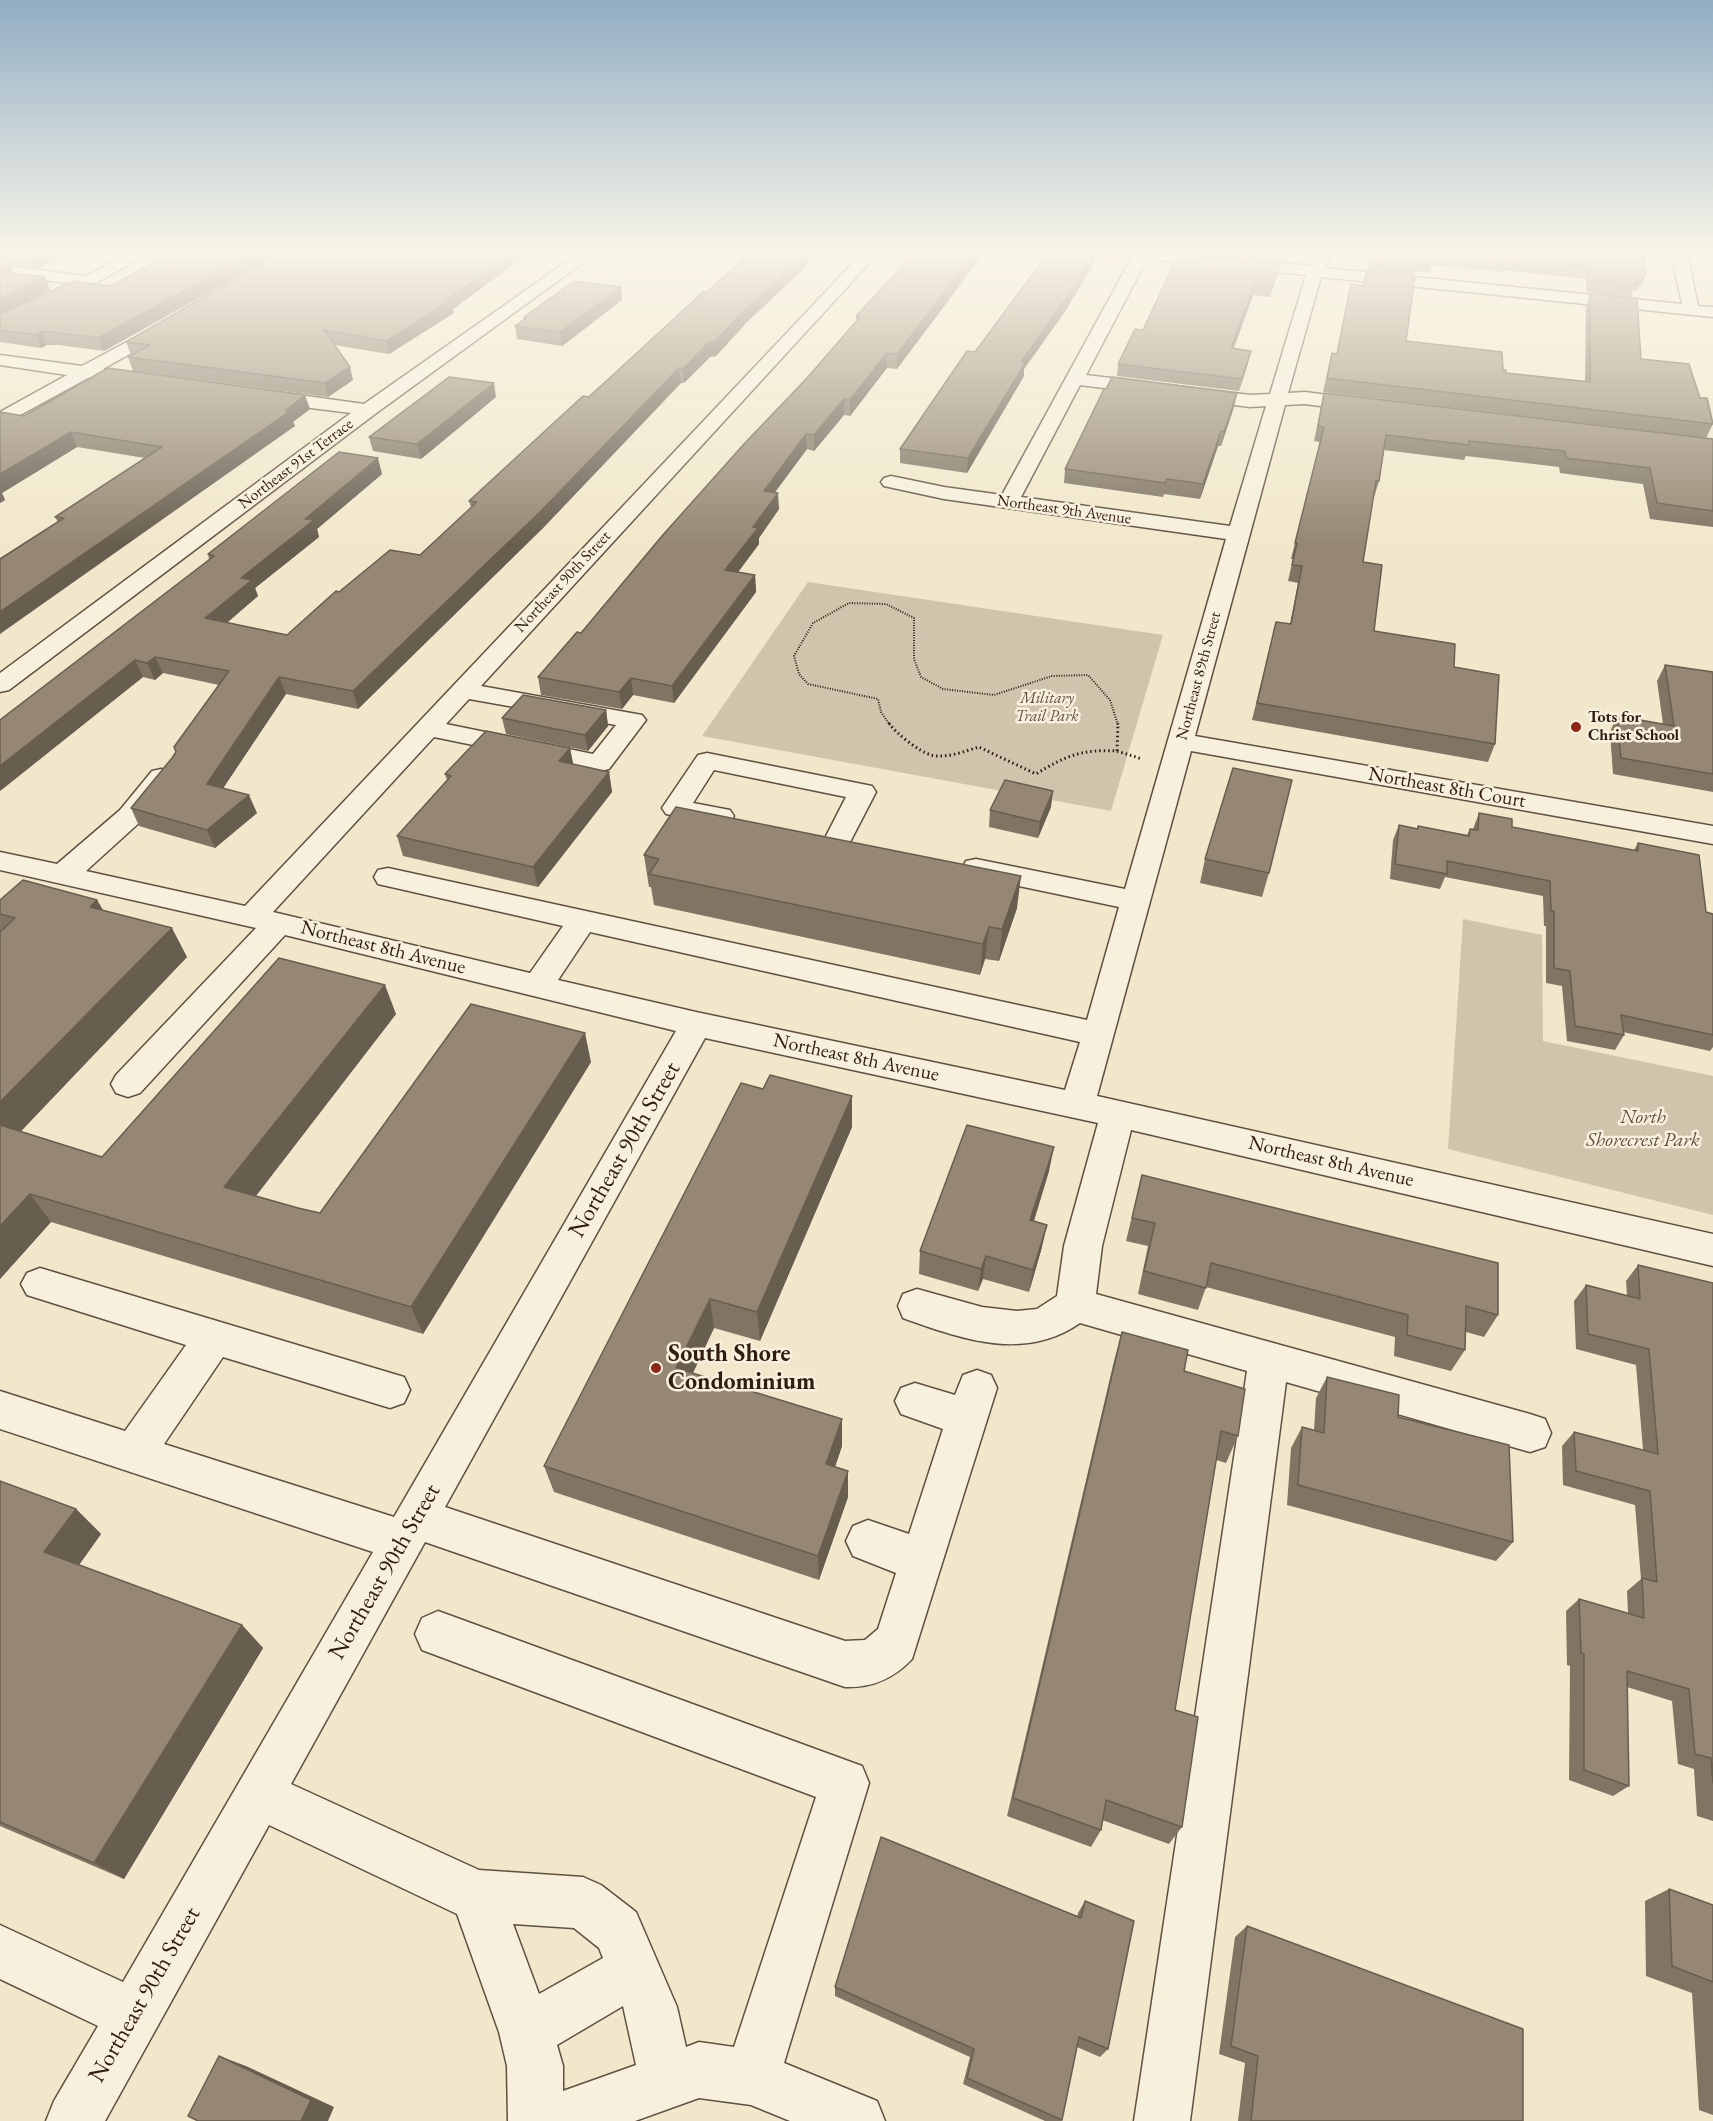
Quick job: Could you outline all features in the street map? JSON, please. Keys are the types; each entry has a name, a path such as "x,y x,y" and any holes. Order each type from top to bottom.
{"street":[{"path":"0,420 129,347"},
{"name":"Northeast 91st Terrace","path":"0,685 368,410 457,347"},
{"name":"Northeast 90th Street","path":"128,1084 427,728 784,347"},
{"path":"1008,502 1091,347"},
{"name":"Northeast 89th Street","path":"1077,1105 1099,1034 1238,534 1293,347"},
{"path":"0,360 156,382"},
{"path":"1074,379 1250,401 1305,398 1386,408"},
{"path":"250,394 368,410"},
{"name":"Northeast 9th Avenue","path":"891,482 1008,502 1238,534"},
{"path":"427,728 600,763 633,720 463,690"},
{"name":"Northeast 8th Court","path":"1181,741 1713,835"},
{"path":"746,822 676,808 707,761 862,792 838,840"},
{"path":"63,875 130,816 169,768"},
{"path":"953,864 1136,901"},
{"name":"Northeast 8th Avenue","path":"5,868 63,875 265,920 696,1024 1118,1114 1713,1250"},
{"path":"388,877 1099,1034"},
{"path":"538,986 582,920"},
{"name":"Northeast 90th Street","path":"74,2121 696,1024"},
{"path":"1075,1305 1083,1246 1118,1114"},
{"path":"40,1284 390,1390"},
{"path":"916,1306 984,1324 1021,1329 1046,1323 1075,1305 1530,1433"},
{"path":"133,1454 214,1337"},
{"path":"1162,2121 1269,1359"},
{"path":"0,1410 133,1454 409,1529 844,1664 865,1665 880,1660 896,1643 973,1403 915,1401"},
{"path":"868,1541 922,1560"},
{"path":"438,1634 846,1784 752,2077"},
{"path":"259,1795 477,1896 583,1904 618,1930 650,2007 667,2082"},
{"path":"477,1896 526,2032 535,2066 536,2121"},
{"path":"0,1951 134,2015"},
{"path":"526,2032 635,1969"},
{"path":"557,2121 699,2070 752,2077 856,2121"}],"path":[{"path":"1117,751 1120,728 1110,696 1088,675 1052,676 994,695 943,690 921,677 914,659 914,618 886,604 849,603 813,623 794,656 799,674 808,684 878,699 881,712 895,732 931,755 956,754 979,747 1036,774 1061,759 1086,749 1117,751 1150,760"}],"green space":[{"name":"Military Trail Park","path":"808,582 1163,635 1111,811 702,736"},
{"name":"North Shorecrest Park","path":"1463,919 1542,935 1543,1041 1713,1076 1713,1215 1448,1149"}],"building":[{"path":"146,347 336,347 350,367 325,383 128,357"},
{"path":"643,347 704,347 683,369 679,368 540,512 353,691 279,677 207,784 249,795 207,830 131,808 172,758 176,752 174,747 229,671 155,657 147,663 135,660 0,766 0,720 214,556 208,554 339,452 378,458 305,519 314,520 241,578 252,580 205,618 287,635 336,591 339,592 390,550 420,555 477,502 469,501 583,396 589,397"},
{"path":"834,347 902,347 897,354 887,353 850,400 844,399 814,435 806,434 764,491 778,493 753,527 758,528 725,570 755,575 672,686 631,678 619,692 538,677 577,632 581,633 662,536 744,444"},
{"path":"979,347 1032,347 1021,362 1025,363 968,458 900,449 967,351 975,352"},
{"path":"1126,347 1231,347 1251,351 1242,379 1118,364"},
{"path":"1338,347 1458,347 1502,352 1503,370 1506,370 1506,373 1590,382 1590,347 1640,347 1641,359 1689,364 1700,398 1707,398 1713,424 1327,378 1332,353 1337,354"},
{"path":"108,368 305,395 285,411 290,411 0,612 0,559 64,518 55,517 162,447 71,432 0,474 0,412 24,416"},
{"path":"449,377 494,383 417,444 369,437"},
{"path":"1112,377 1237,393 1203,484 1167,479 1165,483 1065,469"},
{"path":"1324,393 1713,439 1713,511 1657,503 1650,468 1566,458 1565,451 1469,441 1469,445 1386,435 1363,562 1382,565 1374,631 1455,644 1454,667 1499,675 1495,744 1257,703 1276,622 1291,624 1302,566 1292,565 1297,543 1295,543 1324,427 1318,426"},
{"path":"1665,665 1713,672 1713,774 1621,758 1617,716 1674,726"},
{"path":"523,695 606,710 585,735 502,718"},
{"path":"486,731 570,748 559,761 609,772 533,867 397,836 451,776 445,774"},
{"path":"1233,768 1292,780 1269,873 1205,859"},
{"path":"1005,780 1053,791 1040,822 990,810"},
{"path":"676,807 1021,876 1002,929 989,927 983,944 649,874 659,859 644,855"},
{"path":"1479,813 1512,819 1512,827 1638,851 1638,843 1699,855 1706,912 1713,914 1713,1035 1621,1015 1624,1035 1575,1026 1570,971 1554,968 1554,911 1551,911 1550,881 1447,861 1447,874 1395,864 1399,825 1418,829 1418,826 1469,836 1470,829 1478,830"},
{"path":"23,880 97,900 90,907 172,928 0,1102 0,932 15,918 0,914 0,900"},
{"path":"279,958 385,985 224,1187 298,1208 320,1213 471,1004 585,1033 411,1307 30,1194 0,1226 0,1125 102,1157"},
{"name":"South Shore Condominium","path":"770,1075 852,1096 757,1312 710,1299 676,1368 842,1419 826,1464 848,1471 818,1556 544,1466 741,1083 763,1089"},
{"path":"967,1125 1054,1147 1030,1220 1047,1225 1033,1270 986,1256 981,1269 920,1251"},
{"path":"1142,1175 1498,1263 1498,1315 1466,1306 1465,1350 1407,1335 1408,1315 1211,1263 1206,1288 1144,1271 1155,1223 1132,1218"},
{"path":"1638,1265 1713,1283 1713,1783 1711,1758 1695,1754 1689,1689 1627,1671 1629,1786 1584,1770 1584,1654 1581,1653 1579,1599 1644,1618 1642,1578 1657,1582 1650,1491 1576,1471 1574,1432 1658,1454 1649,1349 1588,1334 1586,1285 1640,1299"},
{"path":"1122,1332 1188,1350 1184,1371 1245,1389 1238,1436 1221,1431 1175,1710 1198,1717 1182,1827 1106,1800 1101,1830 1013,1798"},
{"path":"1327,1377 1399,1395 1398,1417 1509,1445 1513,1542 1298,1485 1302,1427 1324,1433"},
{"path":"0,1481 76,1509 44,1552 242,1625 94,1863 0,1822"},
{"path":"881,1837 1081,1918 1085,1901 1134,1921 1108,2049 1079,2037 1062,2120 967,2078 974,2049 835,1987"},
{"path":"1669,1889 1713,1905 1713,1982 1672,1966"},
{"path":"1247,1926 1523,2029 1523,2121 1251,2121 1258,2056 1231,2046"},
{"path":"219,2056 311,2100 301,2121 198,2121 188,2116"}],"place":[{"name":"Tots for Christ School","path":"1576,727"},
{"name":"South Shore Condominium","path":"656,1368"}]}
